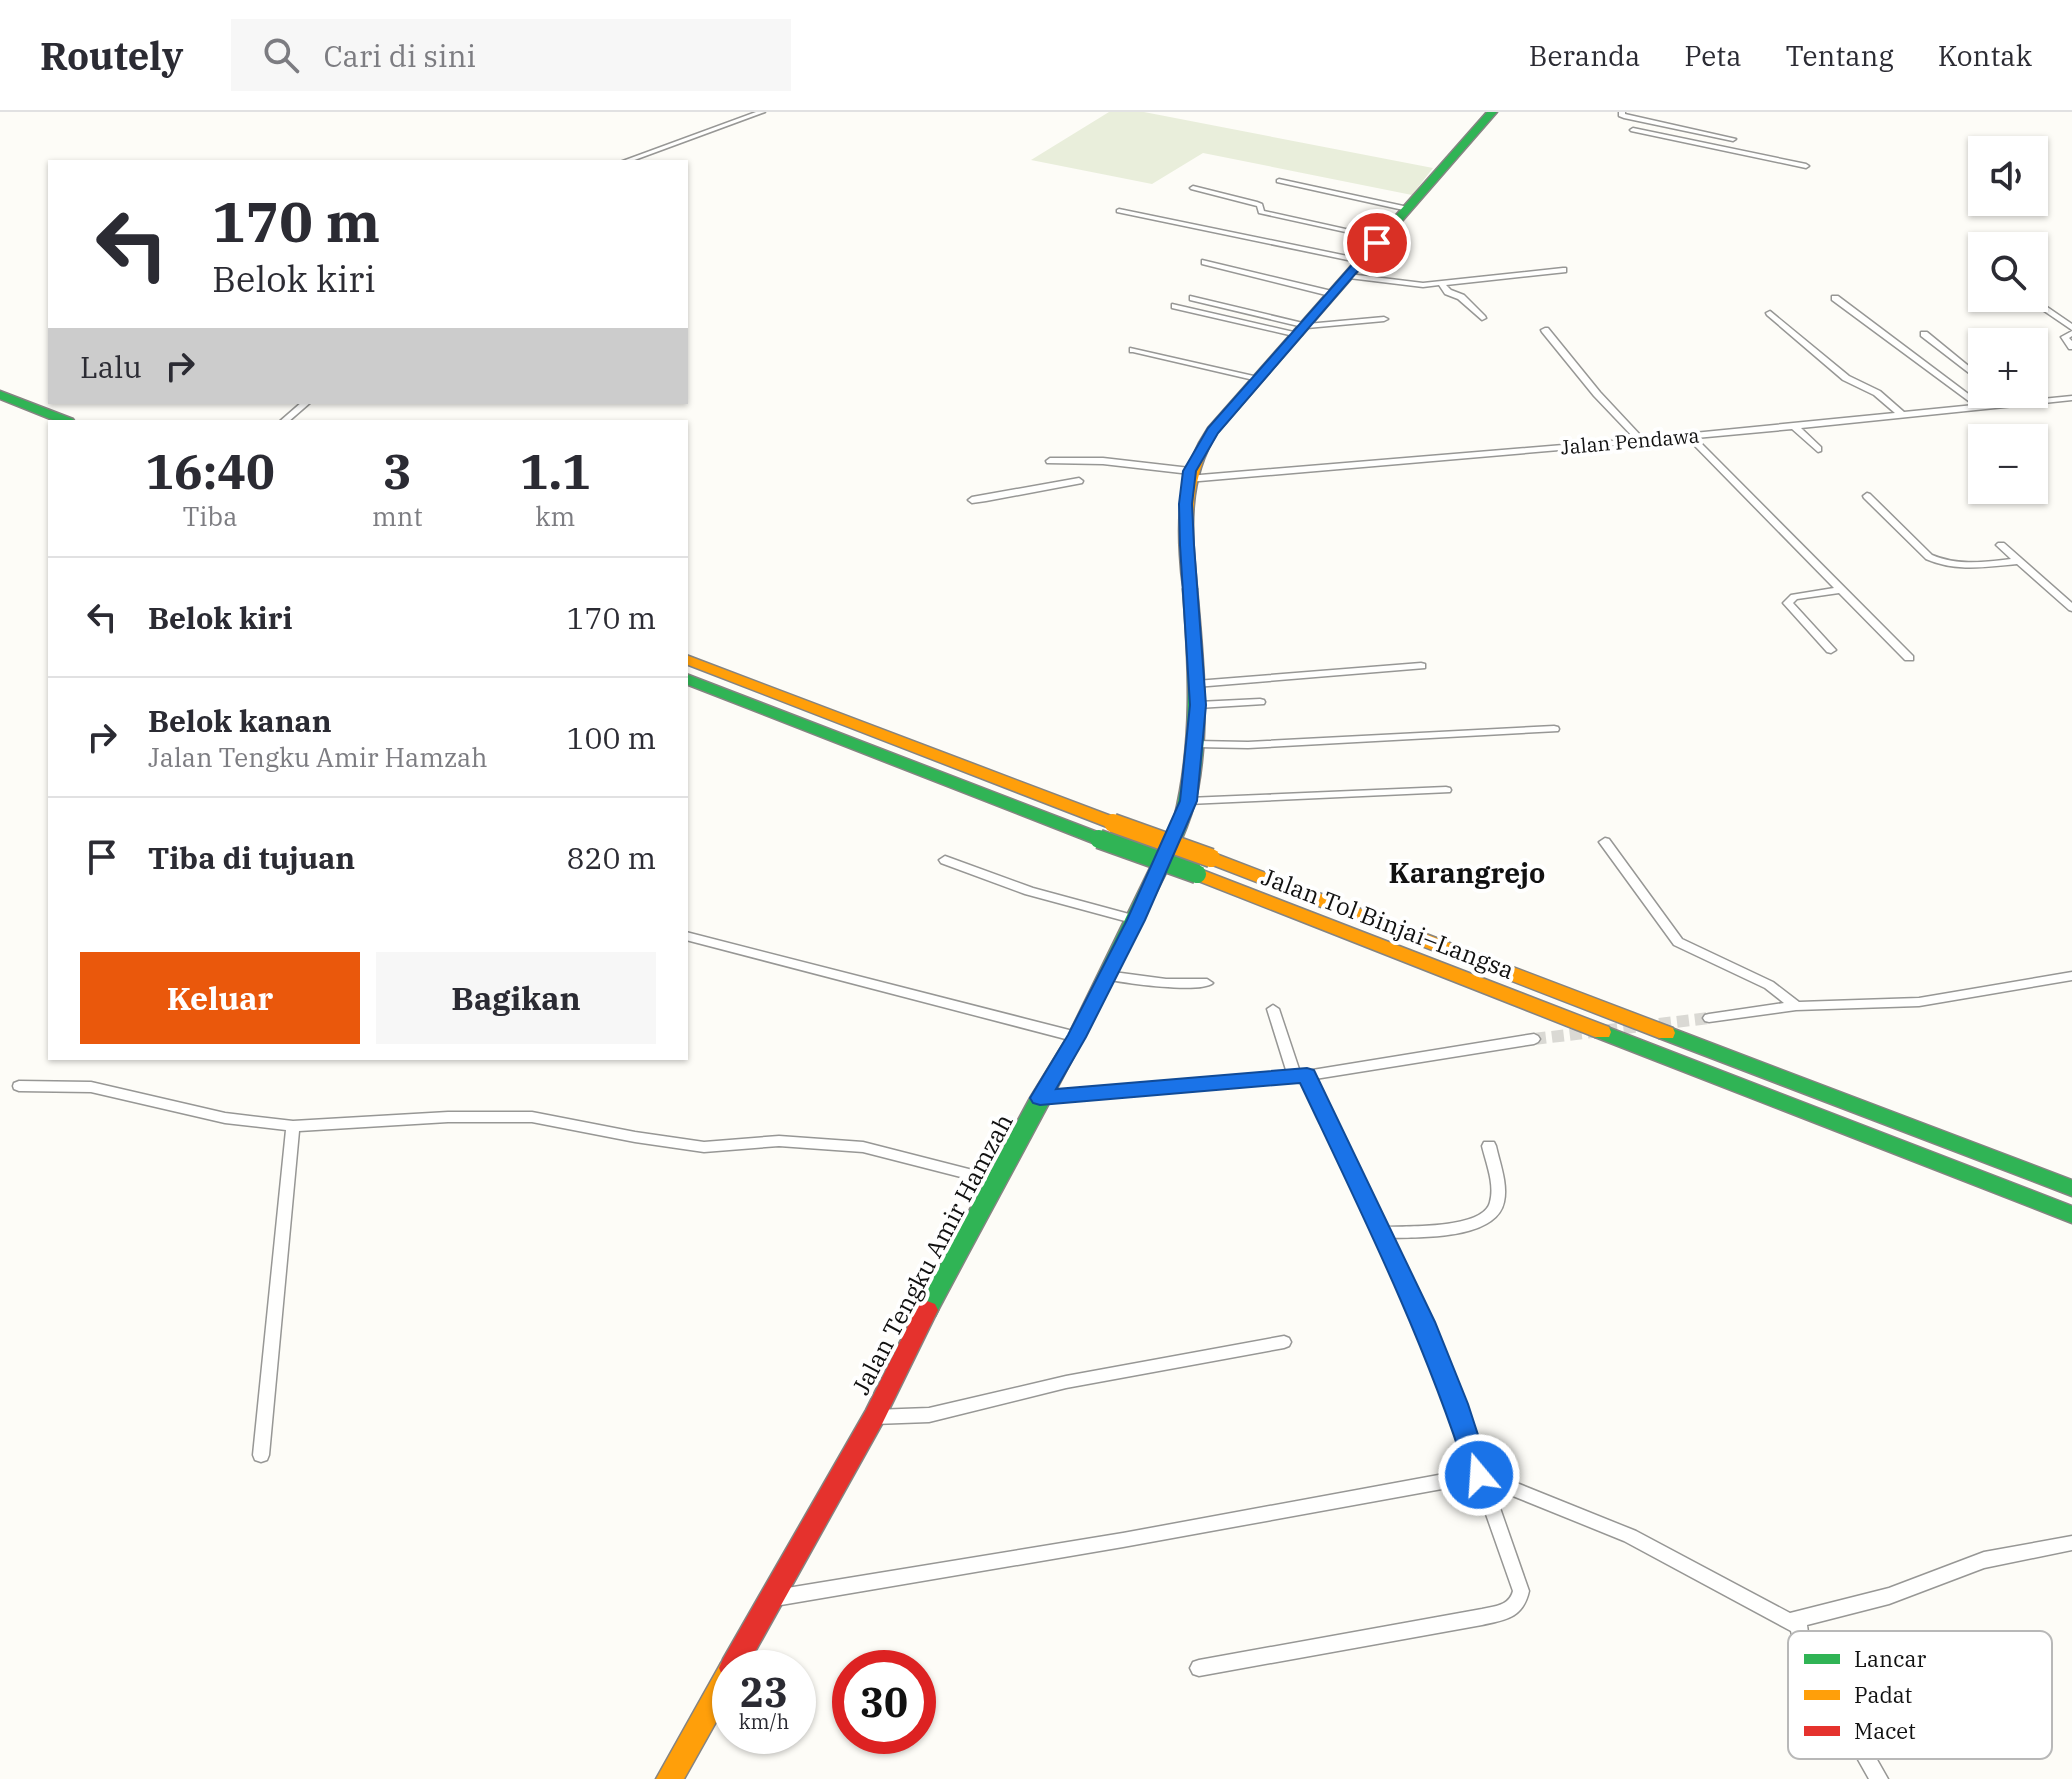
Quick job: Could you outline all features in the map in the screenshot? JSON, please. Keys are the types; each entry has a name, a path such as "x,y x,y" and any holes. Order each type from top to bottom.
{"highway":[{"name":"Jalan Tengku Amir Hamzah","path":"742,1650 874,1417 941,1283 1040,1098 1077,1037 1136,920 1188,801 1198,705 1187,545 1189,475 1205,440 1492,112"},
{"path":"0,395 64,420"},
{"path":"0,411 48,430"},
{"name":"Jalan Tol Binjai–Langsa","path":"688,660 2072,1188"},
{"name":"Jalan Tol Binjai–Langsa","path":"688,680 1197,874 2072,1215"},
{"name":"Jalan Tengku Amir Hamzah","path":"669,1779 712,1703"}],"street":[{"path":"629,160 762,112"},
{"path":"1622,112 1621,115 1733,139"},
{"path":"1627,139 1637,125 1632,122 1635,118"},
{"path":"1633,130 1806,166"},
{"path":"1279,181 1408,209"},
{"path":"1193,188 1255,203 1260,205 1261,212 1382,238"},
{"path":"1119,211 1362,261"},
{"path":"1205,262 1333,294"},
{"path":"1349,276 1414,285 1563,270"},
{"path":"1442,284 1448,292 1461,297 1482,318"},
{"path":"1193,298 1303,330"},
{"path":"1835,298 1968,397"},
{"path":"1175,306 1303,330 1384,319"},
{"path":"2047,312 2072,331 2065,337 2072,347"},
{"path":"1770,313 1846,378 1877,393 1903,416"},
{"path":"1545,330 1597,394 1641,441"},
{"path":"1924,334 1968,370"},
{"path":"1133,350 1258,379"},
{"name":"Jalan Pendawa","path":"2048,400 2072,398"},
{"path":"285,420 305,404"},
{"name":"Jalan Pendawa","path":"1050,461 1118,462 1189,475 1641,441 1972,408"},
{"path":"1794,426 1818,449"},
{"path":"1689,436 1909,658"},
{"path":"972,500 1008,495 1045,484 1080,485 1073,461"},
{"path":"1867,496 1937,562 1965,566 2019,561"},
{"path":"2001,545 2072,608"},
{"path":"1831,650 1788,603 1794,597 1841,590"},
{"path":"1196,684 1421,666"},
{"path":"1198,705 1260,702"},
{"path":"1196,744 1248,745 1554,729"},
{"path":"1188,801 1446,790"},
{"path":"1605,842 1678,942 1769,985 1796,1006"},
{"path":"945,860 1029,891 1136,920"},
{"path":"688,937 1077,1037"},
{"path":"1106,975 1166,983 1207,983"},
{"path":"1709,1018 1796,1006 1919,1002 2072,976"},
{"path":"1199,1668 1466,1620 1514,1608 1521,1591 1456,1404 1423,1322 1301,1076 1273,1009"},
{"path":"1040,1098 1301,1076 1534,1039"},
{"path":"19,1086 91,1087 225,1118 293,1126 448,1117 532,1117 704,1147 779,1141 863,1147 997,1181"},
{"path":"261,1455 293,1126"},
{"path":"1381,1233 1456,1228 1486,1220 1494,1209 1497,1186 1489,1146"},
{"path":"874,1417 929,1415 1066,1382 1284,1342"},
{"path":"772,1598 1123,1540 1479,1475 1630,1536 1799,1626"},
{"path":"1799,1626 1789,1621 1889,1596 1984,1560 2072,1543"},
{"path":"1799,1626 1800,1631"},
{"path":"1868,1759 1879,1779"}],"green space":[{"path":"1109,112 1144,112 1433,168 1412,195 1203,153 1152,184 1031,160"}],"tunnel":[{"path":"1534,1039 1709,1018"}],"traffic: fast":[{"path":"1385,234 1492,112"},
{"path":"0,395 64,420"},
{"path":"927,1310 1040,1098 1077,1037 1182,819 1194,762 1197,705 1190,589"},
{"path":"688,680 1099,839"},
{"path":"1099,839 1197,874"},
{"path":"1602,1032 2072,1215"},
{"path":"1666,1033 2072,1188"}],"traffic: slow":[{"path":"1190,589 1186,507 1188,487 1201,449 1212,431 1385,234"},
{"path":"688,660 1113,823"},
{"path":"1113,823 1211,858"},
{"path":"1211,858 1666,1033"},
{"path":"1197,874 1602,1032"},
{"path":"669,1779 712,1704"}],"traffic: jam":[{"path":"742,1650 874,1417 927,1310"}],"district":[{"name":"Karangrejo","path":"1467,872"}],"route":[{"path":"1377,243 1212,431 1190,471 1186,504 1187,545 1198,705 1188,801 1136,920 1077,1037 1040,1098 1307,1075 1423,1322 1456,1404 1479,1475"}]}
